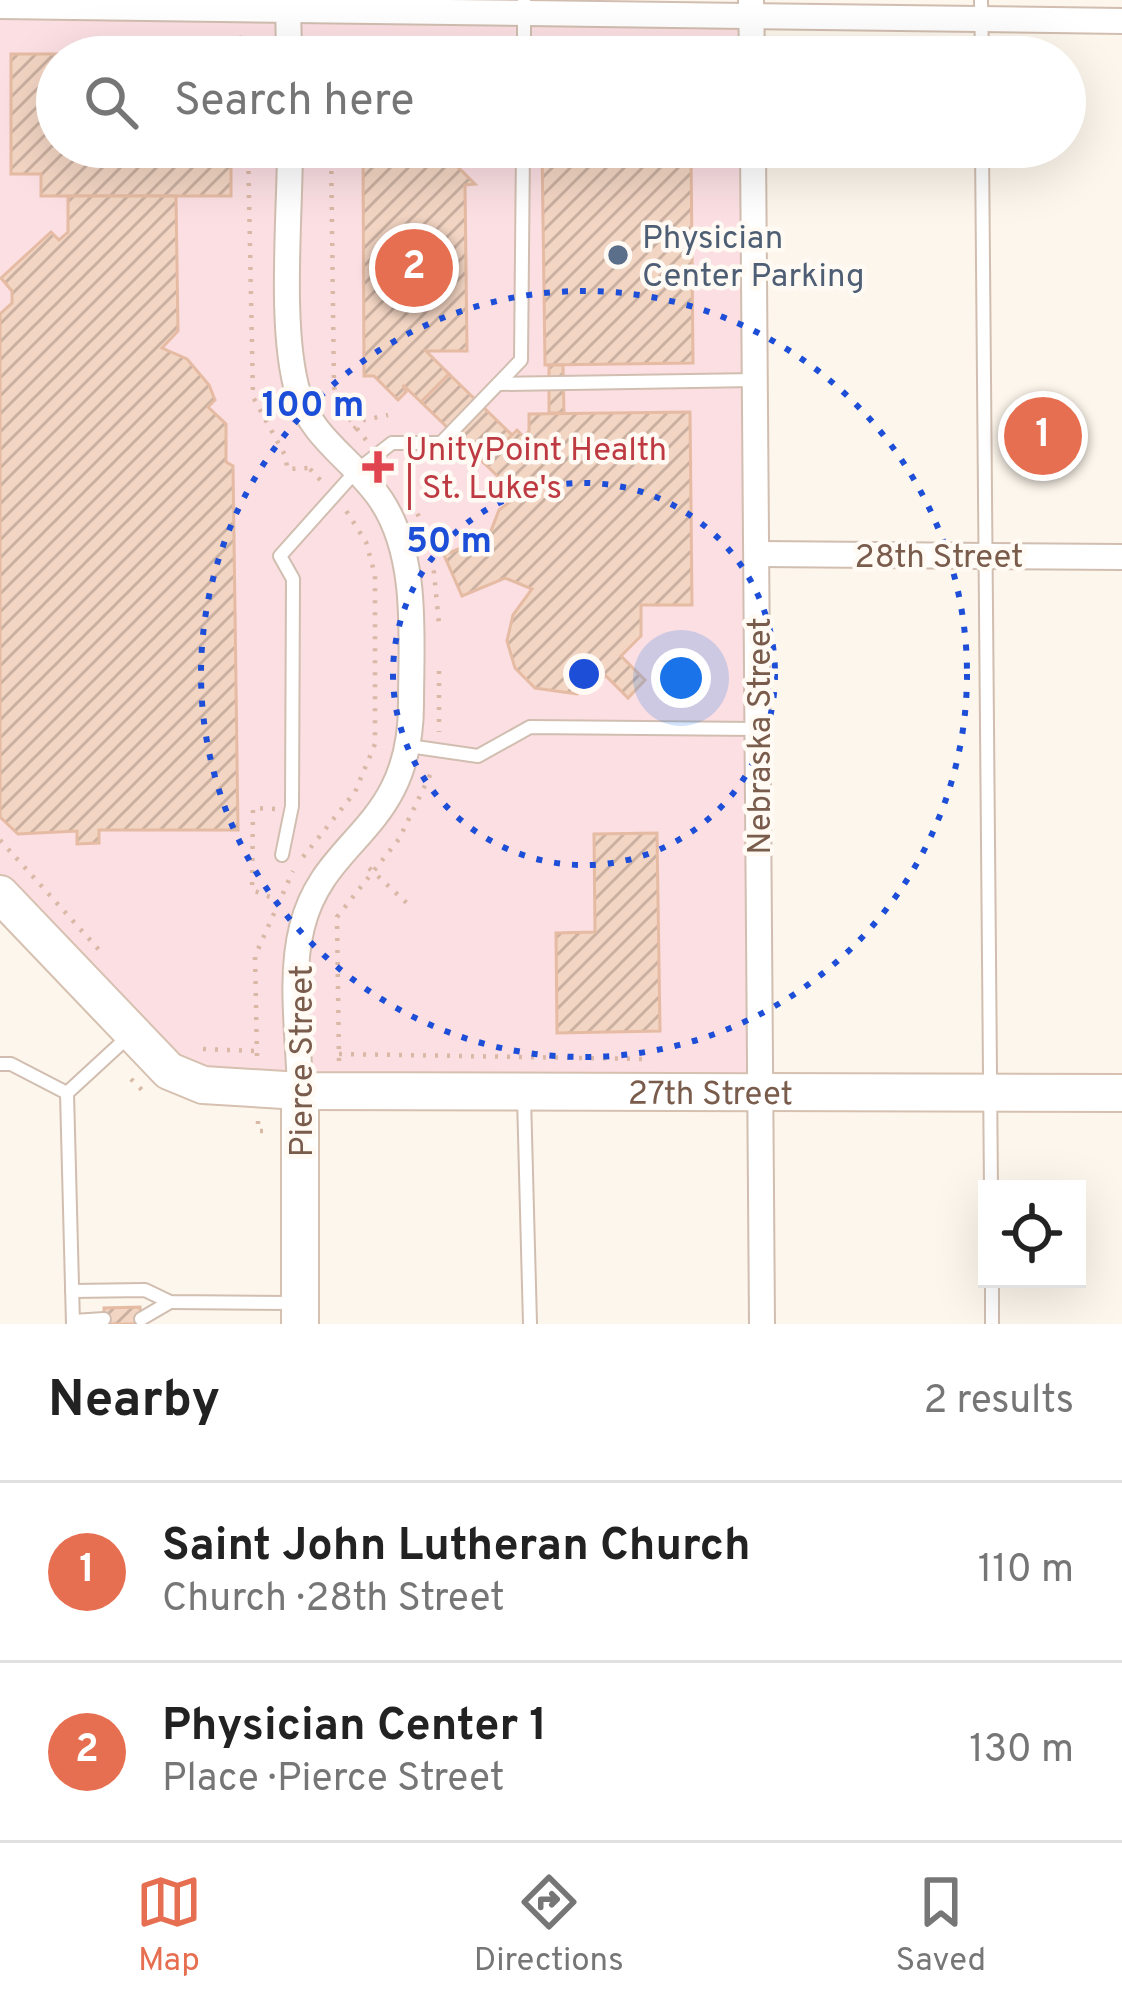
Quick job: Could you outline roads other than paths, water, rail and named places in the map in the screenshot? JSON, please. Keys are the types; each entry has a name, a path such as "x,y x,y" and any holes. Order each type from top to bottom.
{"main road":[{"name":"27th Street","path":"0,894 169,1071 203,1085 339,1091 1122,1093"},
{"name":"Pierce Street","path":"300,1090 300,1313"}],"street":[{"path":"0,6 981,9 1122,21"},
{"path":"288,6 289,36"},
{"name":"Pierce Street","path":"290,168 291,347 298,393 317,431 381,500 401,538 409,587 409,746 388,803 326,878 302,925 300,1090"},
{"name":"Nebraska Street","path":"753,168 762,1324"},
{"name":"28th Street","path":"757,554 1122,556"}],"lane":[{"path":"282,855 292,806 292,579 280,556 356,471 392,443 441,443 521,360 524,168"},
{"path":"982,168 991,1180"},
{"path":"500,384 755,380"},
{"path":"409,746 478,756 530,727 758,729"},
{"path":"104,1319 73,1322 67,1093 132,1034"},
{"path":"0,1064 11,1064 67,1093"},
{"path":"524,1091 530,1324"},
{"path":"992,1288 992,1324"},
{"path":"72,1291 145,1290 170,1302 300,1313"},
{"path":"141,1319 170,1302"}],"place":[{"name":"Physician Center Parking","path":"618,255"},
{"name":"Physician Center 1","path":"414,268"},
{"name":"Saint John Lutheran Church","path":"1043,436"},
{"name":"UnityPoint Health | St. Luke's","path":"378,467"}]}
